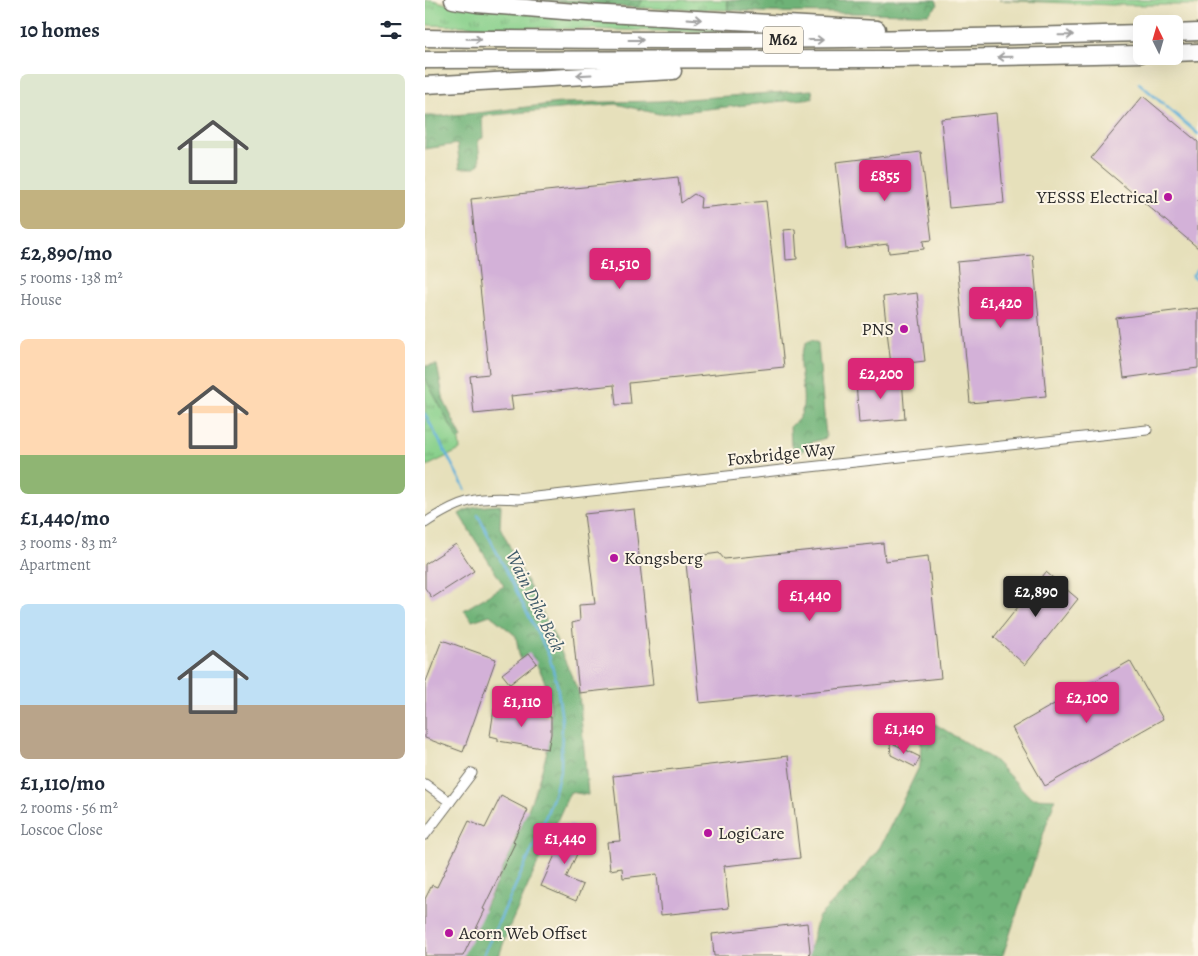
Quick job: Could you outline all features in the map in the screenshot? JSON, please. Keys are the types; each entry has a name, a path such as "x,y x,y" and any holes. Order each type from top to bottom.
{"highway":[{"name":"M62","path":"453,0 477,4 588,13 800,26 1033,36"},
{"path":"1183,33 1198,32"},
{"name":"M62","path":"425,38 573,41 1133,34"},
{"path":"1183,53 1198,52"},
{"name":"M62","path":"425,60 895,59 1133,54"},
{"name":"M62","path":"425,85 895,59"}],"street":[{"name":"Foxbridge Way","path":"425,523 452,506 474,499 491,497 518,499 1147,430"},
{"path":"425,834 472,773"},
{"path":"425,784 450,802"}],"green space":[{"path":"425,0 454,6 715,27 731,33 425,25"},
{"path":"536,0 643,0 636,8"},
{"path":"643,0 727,0 728,10 636,8"},
{"path":"727,0 936,0 938,5 929,14 759,12 728,10"},
{"path":"999,0 1198,0 1198,5 1112,5"},
{"path":"812,90 813,98 659,114 616,104 482,116 483,138 478,140 480,163 475,168 460,168 457,144 425,149 425,116 478,113 560,103 659,101"},
{"path":"812,340 818,343 826,438 806,444 804,450 800,452 791,446 790,426 797,421 801,414 803,397 800,358 807,342"},
{"path":"437,365 444,401 462,438 459,441 425,378 425,366"},
{"path":"425,378 459,441 460,450 427,466 425,462"},
{"path":"501,505 500,527 555,638 579,693 588,795 570,792 508,930 499,956 462,956 515,843 536,788 547,749 550,729 551,710 548,691 541,672 529,654 520,660 516,636 490,615 472,621 464,610 504,586 459,514 473,508"},
{"path":"922,716 994,760 1031,798 1055,799 1003,955 808,956 818,917 853,882 880,847 920,765"}],"building":[{"name":"YESSS Electrical","path":"1143,96 1198,142 1198,248 1091,158"},
{"path":"996,113 1004,203 949,208 941,119"},
{"path":"921,152 932,240 923,241 924,249 889,253 888,244 846,249 836,162"},
{"path":"678,177 681,203 694,194 701,198 700,208 766,201 784,367 629,383 631,404 616,405 614,385 511,396 513,410 474,414 470,376 489,374 471,199"},
{"path":"795,229 797,259 786,260 784,230"},
{"path":"1033,255 1046,396 970,403 957,262"},
{"name":"PNS","path":"917,293 925,361 891,365 883,297"},
{"path":"1198,308 1198,368 1124,378 1116,318"},
{"path":"902,378 905,419 859,423 856,382"},
{"path":"634,509 653,685 579,693 572,623 580,621 579,605 595,604 584,514"},
{"path":"883,543 885,561 928,556 941,678 700,703 686,563 689,557 719,553 724,559"},
{"path":"456,544 474,571 432,598 425,588 425,564"},
{"path":"1046,572 1078,599 1025,665 994,637"},
{"path":"442,640 496,659 463,752 425,738 425,684"},
{"path":"529,653 537,663 510,684 502,674"},
{"path":"1130,661 1163,719 1045,786 1012,728"},
{"path":"494,709 551,717 551,734 548,749 498,741 498,738 490,736"},
{"path":"890,742 920,757 915,767 891,755"},
{"name":"LogiCare","path":"788,756 800,858 724,866 729,908 661,915 657,874 623,878 622,868 610,870 607,842 620,841 613,776"},
{"path":"501,796 528,810 513,841 515,843 483,909 485,910 463,956 425,956 425,899 432,885 437,887 469,821 485,828"},
{"path":"569,824 587,832 566,878 583,885 576,901 541,886"},
{"path":"807,923 809,956 714,956 712,934"}],"waterway":[{"path":"1139,83 1198,134"},
{"path":"1198,269 1192,276 1198,280"},
{"name":"Wain Dike Beck","path":"425,414 465,489"},
{"name":"Wain Dike Beck","path":"478,515 549,656 557,684 562,721 561,767 554,795 537,839 483,956"}],"place":[{"name":"YESSS Electrical","path":"1168,197"},
{"name":"PNS","path":"904,329"},
{"name":"Kongsberg","path":"614,558"},
{"name":"LogiCare","path":"708,833"},
{"name":"Acorn Web Offset","path":"449,933"}]}
